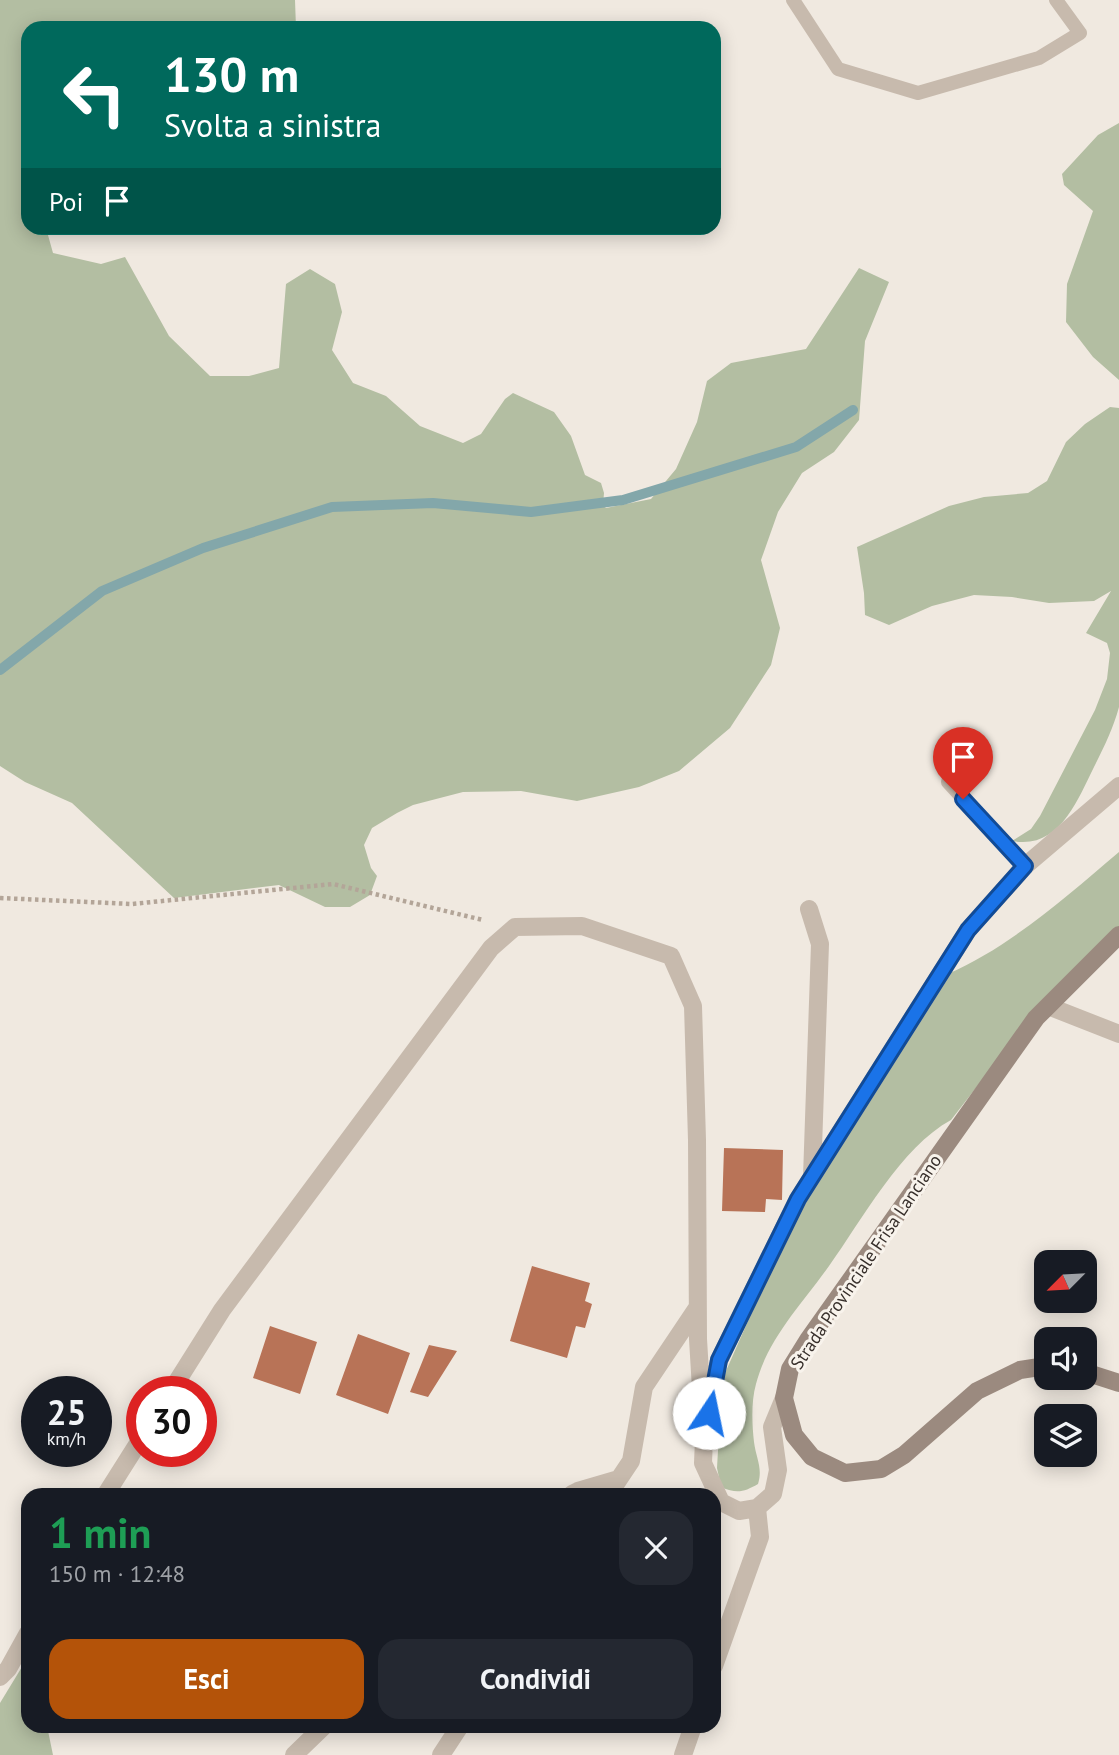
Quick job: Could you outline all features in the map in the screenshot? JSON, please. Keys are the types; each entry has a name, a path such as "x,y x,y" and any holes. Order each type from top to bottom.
{"street":[{"path":"715,1488 703,1462 719,1360 798,1199 968,930 1025,866 1119,786"},
{"path":"809,909 820,944 812,1178"},
{"path":"180,1376 222,1310 491,948 515,928 582,926 671,956 694,1006 698,1308 705,1439"},
{"name":"Strada Provinciale Frisa Lanciano","path":"1034,1368 1020,1370 977,1391 904,1455 881,1469 845,1473 812,1457 794,1436 784,1398 790,1369 808,1340 1036,1018 1119,935"},
{"path":"1048,1006 1119,1034"},
{"path":"614,1487 631,1461 645,1387 698,1308"},
{"path":"1097,1376 1119,1384"},
{"path":"721,1502 738,1511 757,1508 773,1494 778,1470 772,1427 784,1398"},
{"path":"110,1488 126,1462"},
{"path":"721,1646 760,1537 757,1508"},
{"path":"0,1677 8,1669 21,1646"},
{"path":"294,1755 317,1733"},
{"path":"442,1755 456,1733"},
{"path":"683,1755 691,1733"}],"lane":[{"path":"793,0 838,69 918,93 1039,58 1080,33 1056,0"},
{"path":"948,782 1025,866"}],"path":[{"path":"0,898 132,904 333,884 515,928"}],"green space":[{"path":"0,0 295,0 296,21 21,21 21,235 48,235 53,253 101,264 125,257 169,336 210,376 249,376 279,368 286,284 310,269 335,284 342,312 332,350 353,383 386,396 420,426 463,443 481,434 505,399 513,393 554,412 571,436 585,475 601,483 603,505 606,508 651,499 676,469 697,422 707,381 731,363 806,349 859,268 889,282 865,341 859,420 834,452 802,473 778,512 761,560 780,628 771,665 730,728 679,771 639,787 577,801 521,791 463,792 413,805 372,828 364,845 371,868 377,876 370,895 350,907 325,907 279,885 174,898 72,803 25,782 0,766"},
{"path":"1119,123 1119,380 1093,357 1066,322 1067,284 1093,211 1064,185 1062,174 1098,135"},
{"path":"1110,407 1119,408 1119,707 1081,794 1064,820 1054,831 1042,838 1028,842 1012,841 1031,829 1040,816 1095,710 1107,679 1110,653 1107,643 1086,633 1111,591 1094,601 1049,603 974,595 932,606 889,625 865,615 857,547 949,506 984,497 1028,493 1047,481 1066,442 1085,424"},
{"path":"1119,852 1119,928 1027,1022 951,1120 933,1132 899,1166 777,1336 761,1367 754,1391 752,1413 759,1468 758,1484 740,1491 721,1487 717,1468 722,1380 808,1195 948,974 1016,935"},
{"path":"21,1668 21,1733 48,1733 53,1755 0,1755 0,1703"}],"building":[{"path":"724,1148 783,1150 782,1200 766,1199 765,1212 722,1211"},
{"path":"532,1266 590,1283 585,1301 592,1304 585,1328 576,1326 567,1358 510,1341"},
{"path":"270,1326 317,1342 300,1394 253,1378"},
{"path":"358,1334 410,1353 388,1414 336,1395"},
{"path":"429,1345 457,1351 428,1397 410,1392"}],"waterway":[{"path":"0,670 102,591 203,548 332,507 433,503 531,512 623,500 796,447 853,410"}],"route":[{"path":"709,1413 719,1360 798,1199 968,930 1025,866 963,799"}]}
